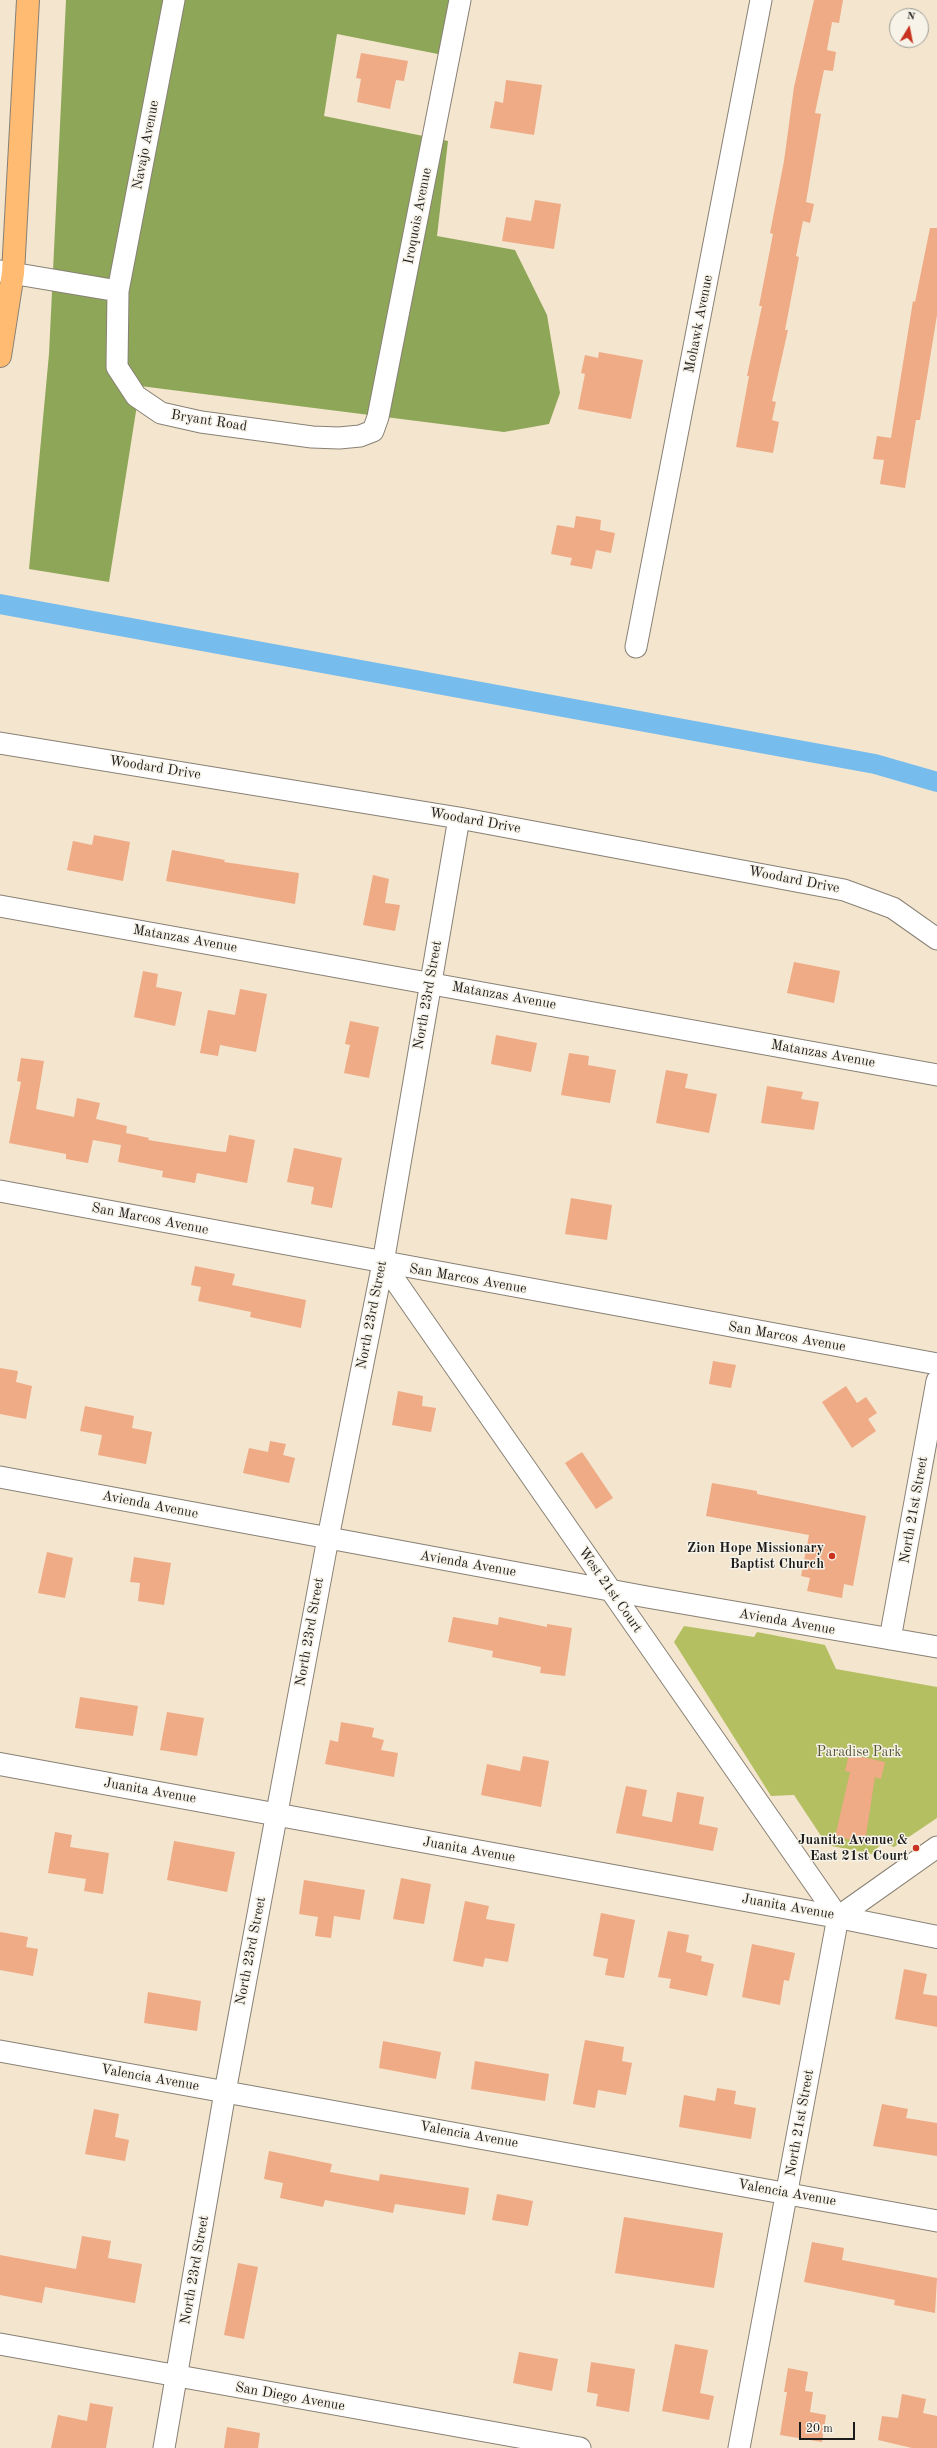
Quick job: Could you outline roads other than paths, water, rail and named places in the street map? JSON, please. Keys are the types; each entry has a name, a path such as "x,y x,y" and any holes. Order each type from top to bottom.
{"main road":[{"path":"0,356 28,0"}],"street":[{"name":"Navajo Avenue","path":"118,291 174,0"},
{"name":"Iroquois Avenue","path":"373,431 460,0"},
{"name":"Mohawk Avenue","path":"636,647 761,0"},
{"path":"7,272 118,291"},
{"name":"Bryant Road","path":"118,291 117,367 136,396 147,405 161,413 201,422 312,437 360,436 373,431"},
{"name":"Woodard Drive","path":"0,743 459,818 844,890 893,908 937,939"},
{"name":"North 23rd Street","path":"164,2448 225,2092 328,1538 383,1263 459,818"},
{"name":"Matanzas Avenue","path":"0,906 430,982 937,1075"},
{"name":"San Marcos Avenue","path":"0,1191 383,1263 937,1364"},
{"name":"West 21st Court","path":"383,1263 838,1916"},
{"name":"North 21st Street","path":"890,1639 937,1381"},
{"name":"Avienda Avenue","path":"0,1477 610,1590 937,1647"},
{"name":"Juanita Avenue","path":"0,1764 838,1916 937,1937"},
{"path":"838,1916 937,1846"},
{"name":"North 21st Street","path":"739,2448 838,1916"},
{"name":"Valencia Avenue","path":"0,2051 787,2192 937,2221"},
{"name":"San Diego Avenue","path":"0,2344 177,2377 580,2448"}],"waterway":[{"path":"0,604 875,764 937,782"}],"place":[{"name":"Zion Hope Missionary Baptist Church","path":"832,1556"},
{"name":"Juanita Avenue & East 21st Court","path":"916,1848"}],"park label":[{"name":"Paradise Park","path":"859,1752"}]}
